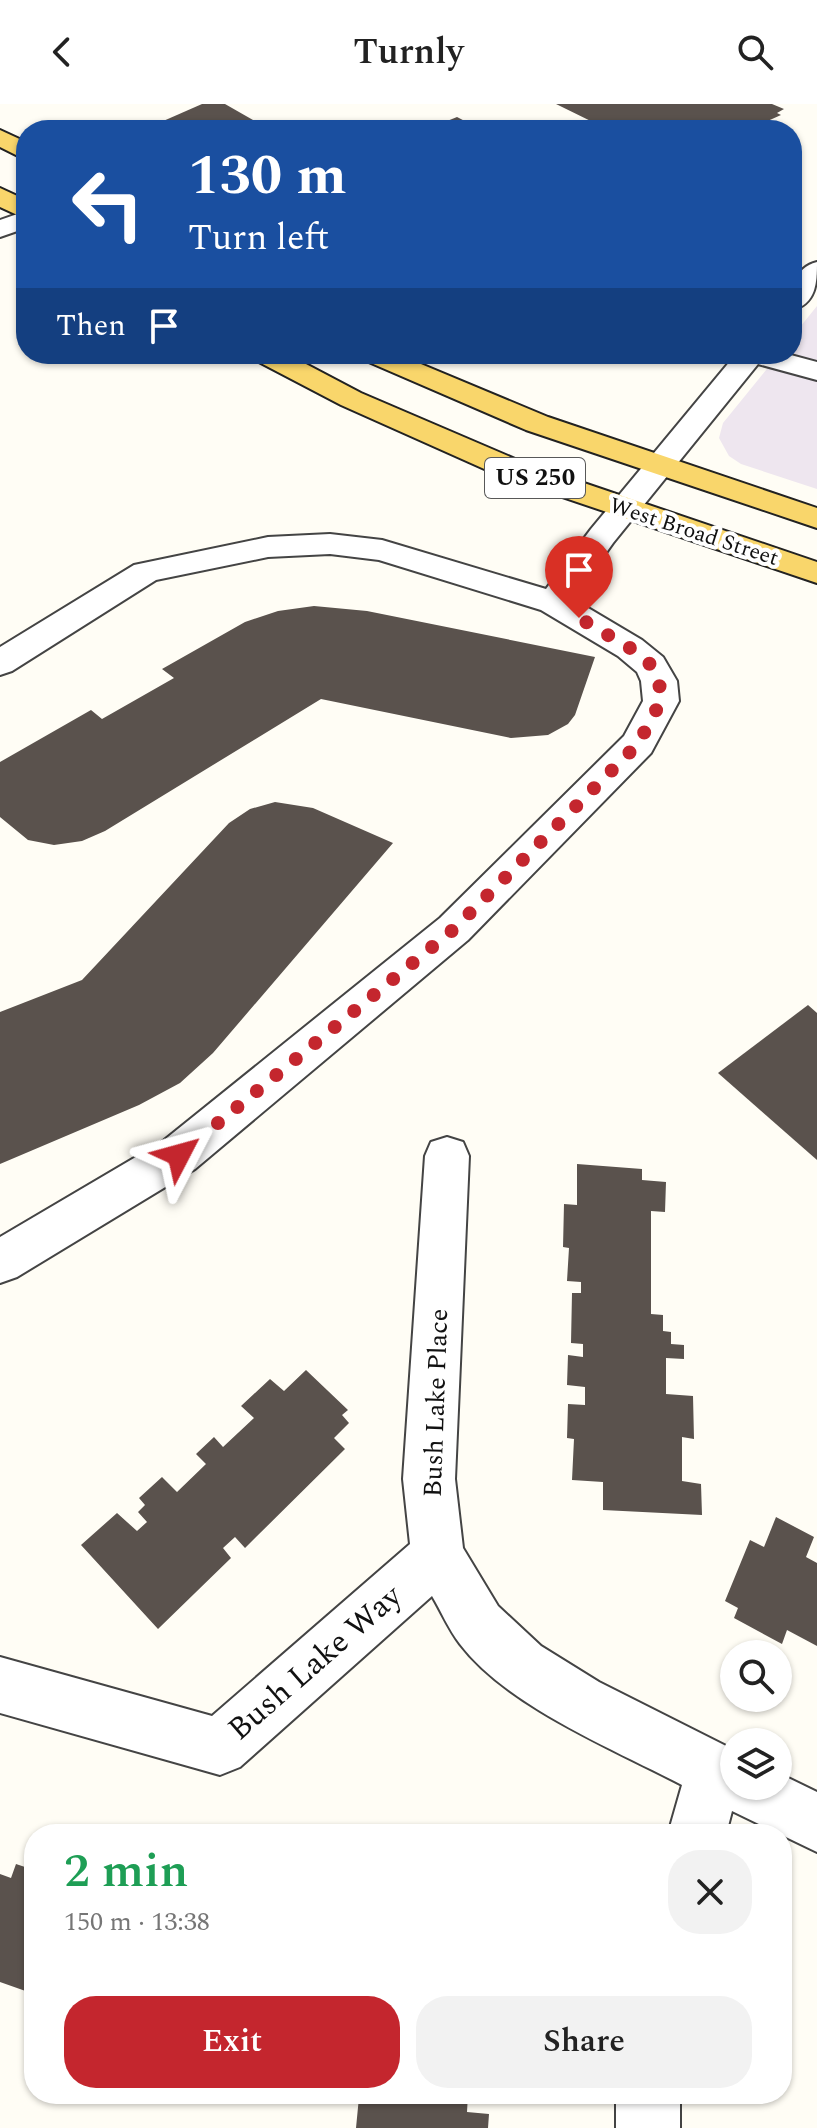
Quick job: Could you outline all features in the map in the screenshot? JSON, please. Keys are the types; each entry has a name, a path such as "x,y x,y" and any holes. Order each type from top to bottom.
{"main road":[{"name":"West Broad Street","path":"285,364 408,425 511,469 817,573"},
{"name":"West Broad Street","path":"397,364 492,406 658,467 817,518"}],"street":[{"path":"802,289 817,270"},
{"path":"553,602 624,509 745,364"},
{"path":"791,364 817,371"},
{"path":"0,663 146,572 268,547 330,544 382,550 553,602 630,648 651,665 659,681 661,701 638,744 454,929 179,1155 0,1262"},
{"name":"Bush Lake Place","path":"447,1156 429,1479 438,1555 479,1625 522,1665 579,1702 720,1775"},
{"name":"Bush Lake Way","path":"0,1685 220,1747 438,1555"},
{"path":"703,1824 720,1796"},
{"name":"Bush Lake Place","path":"770,1800 817,1823"},
{"path":"648,2104 648,2128"}],"shaded area":[{"path":"817,306 817,489 741,464 729,456 719,438 723,423 771,364 802,364 802,325"}],"building":[{"path":"202,104 225,104 253,120 166,120"},
{"path":"556,104 772,104 784,109 777,113 781,115 770,120 589,120"},
{"path":"314,606 367,611 595,657 575,715 568,724 548,735 511,738 321,699 105,831 82,841 54,845 28,840 0,817 0,762 91,710 102,719 174,678 162,669 245,622 278,611"},
{"path":"275,802 313,808 393,843 213,1053 180,1083 139,1105 0,1164 0,1012 82,980 229,823 250,809"},
{"path":"808,1005 817,1013 817,1160 718,1073"},
{"path":"577,1164 642,1169 642,1180 666,1182 665,1212 651,1211 651,1314 663,1315 663,1331 671,1332 671,1344 684,1345 684,1359 666,1358 666,1394 693,1396 694,1439 682,1437 682,1481 701,1484 702,1515 603,1510 603,1482 572,1480 574,1439 567,1438 568,1404 585,1405 585,1387 567,1385 568,1355 583,1357 583,1344 571,1343 572,1293 581,1293 581,1282 567,1281 569,1248 563,1247 564,1204 577,1205"},
{"path":"306,1370 348,1410 342,1415 349,1423 334,1438 345,1449 245,1548 235,1537 223,1548 231,1558 158,1629 81,1545 117,1513 137,1531 147,1522 138,1512 145,1505 139,1498 162,1477 177,1492 206,1464 196,1454 214,1437 223,1447 254,1418 241,1406 270,1379 284,1391"},
{"path":"776,1517 814,1537 806,1557 817,1563 817,1646 787,1630 783,1640 775,1640 734,1618 738,1608 725,1601 750,1540 764,1547"},
{"path":"16,1864 24,1867 24,1990 0,1982 0,1874 11,1878"},
{"path":"358,2104 467,2104 467,2112 489,2114 488,2128 356,2128"}],"route":[{"path":"179,1155 454,929 638,744 661,701 659,681 651,665 630,648 579,618"}]}
